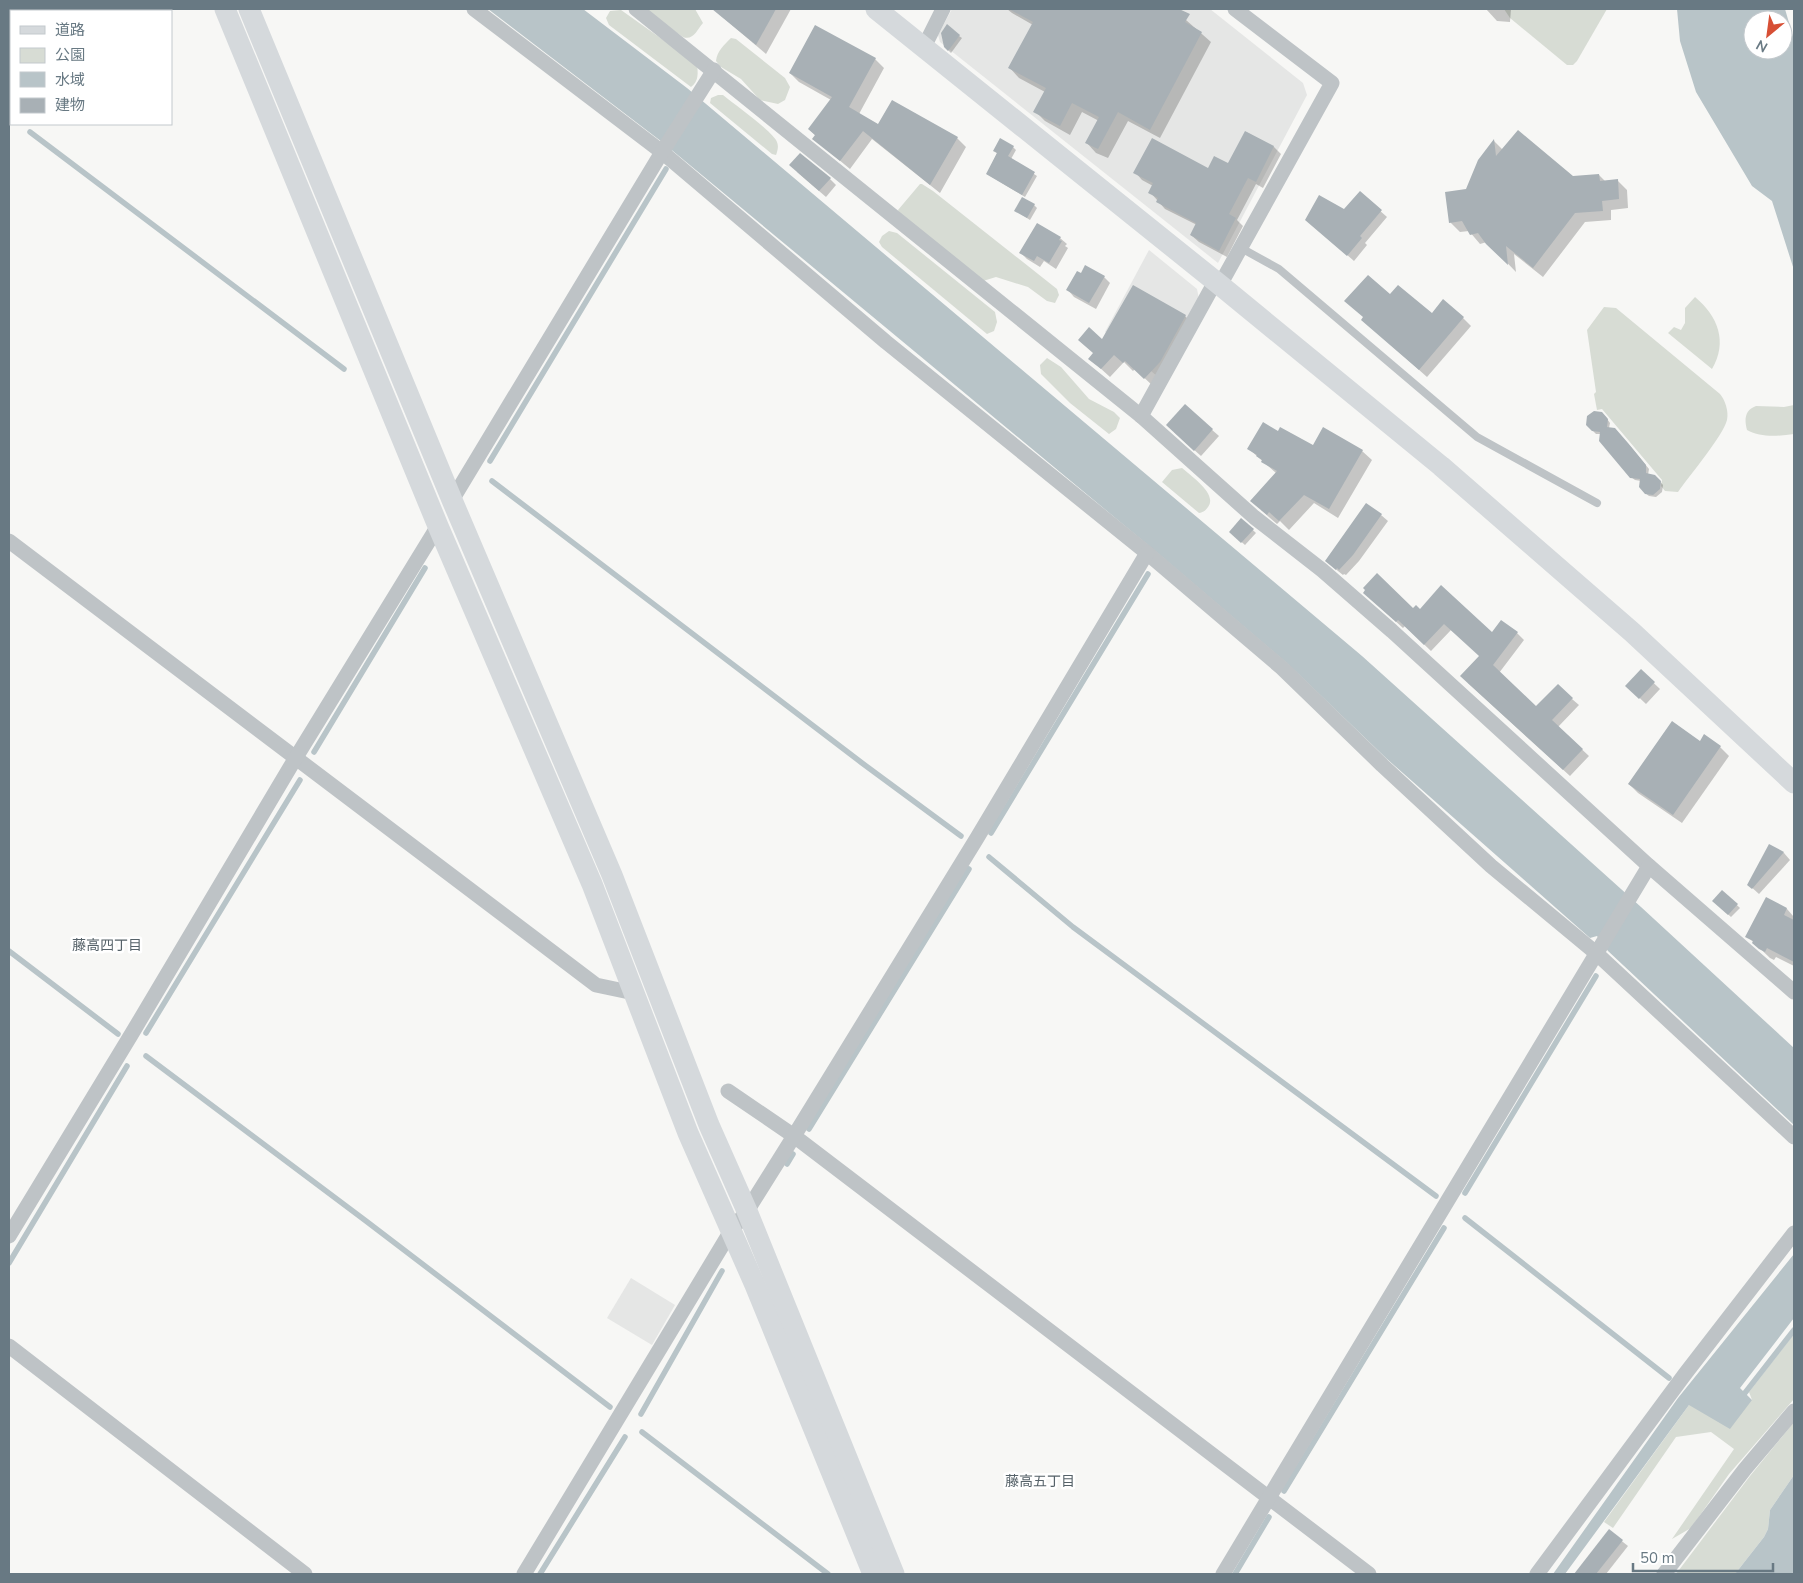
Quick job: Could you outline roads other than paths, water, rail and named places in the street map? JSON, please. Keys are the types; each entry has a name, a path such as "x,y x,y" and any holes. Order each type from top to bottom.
{"street":[{"path":"225,9 438,526 592,884 688,1134 731,1231 873,1574"},
{"path":"249,9 452,500 612,875 709,1125 747,1211 894,1574"},
{"path":"474,9 662,152 886,342 1147,552 1282,668 1382,766 1491,866 1599,949 1794,1137"},
{"path":"636,9 1141,416 1254,517 1322,570 1392,631 1649,866 1794,992"},
{"path":"876,9 1218,283 1442,466 1632,632 1794,783"},
{"path":"924,47 943,9"},
{"path":"1141,416 1218,283 1241,248 1332,83 1235,9"},
{"path":"452,500 662,152 714,70"},
{"path":"9,1236 295,759 438,526"},
{"path":"9,542 596,985 634,993"},
{"path":"524,1574 731,1231 747,1211 794,1136 977,838 1147,552"},
{"path":"1223,1574 1649,866"},
{"path":"728,1091 794,1136 1369,1574"},
{"path":"1538,1574 1685,1374 1794,1233"},
{"path":"9,1346 305,1574"},
{"path":"1664,1574 1746,1468 1794,1411"}],"lane":[{"path":"1241,248 1280,269 1477,437 1597,503"}],"water":[{"path":"488,9 583,9 687,88 1362,656 1641,907 1794,1048 1794,1125 1608,951 1597,936 1590,938 1387,759 1288,664 1160,555 662,142"},
{"path":"1677,9 1785,9 1743,10 1743,60 1793,60 1793,37 1794,270 1772,201 1752,186 1696,92 1680,41"},
{"path":"1794,1254 1794,1318 1740,1388 1752,1400 1730,1429 1689,1405 1565,1574 1553,1574 1678,1398"},
{"path":"1794,1475 1794,1574 1735,1574 1764,1537 1768,1529 1770,1510"}],"waterway":[{"path":"30,132 344,369"},
{"path":"490,461 666,169"},
{"path":"492,481 862,763 961,836"},
{"path":"314,752 425,568"},
{"path":"991,833 1148,574"},
{"path":"146,1033 300,780"},
{"path":"989,857 1073,927 1436,1196"},
{"path":"809,1129 969,869"},
{"path":"9,951 118,1034"},
{"path":"1465,1193 1596,976"},
{"path":"146,1056 610,1407"},
{"path":"9,1263 127,1066"},
{"path":"787,1164 793,1154"},
{"path":"1465,1218 1669,1378"},
{"path":"1284,1491 1444,1228"},
{"path":"641,1414 722,1271"},
{"path":"1741,1398 1794,1330"},
{"path":"642,1432 828,1574"},
{"path":"540,1574 625,1437"},
{"path":"1235,1574 1269,1517"}],"district":[{"name":"藤高四丁目","path":"107,945"},
{"name":"藤高五丁目","path":"1040,1481"}]}
